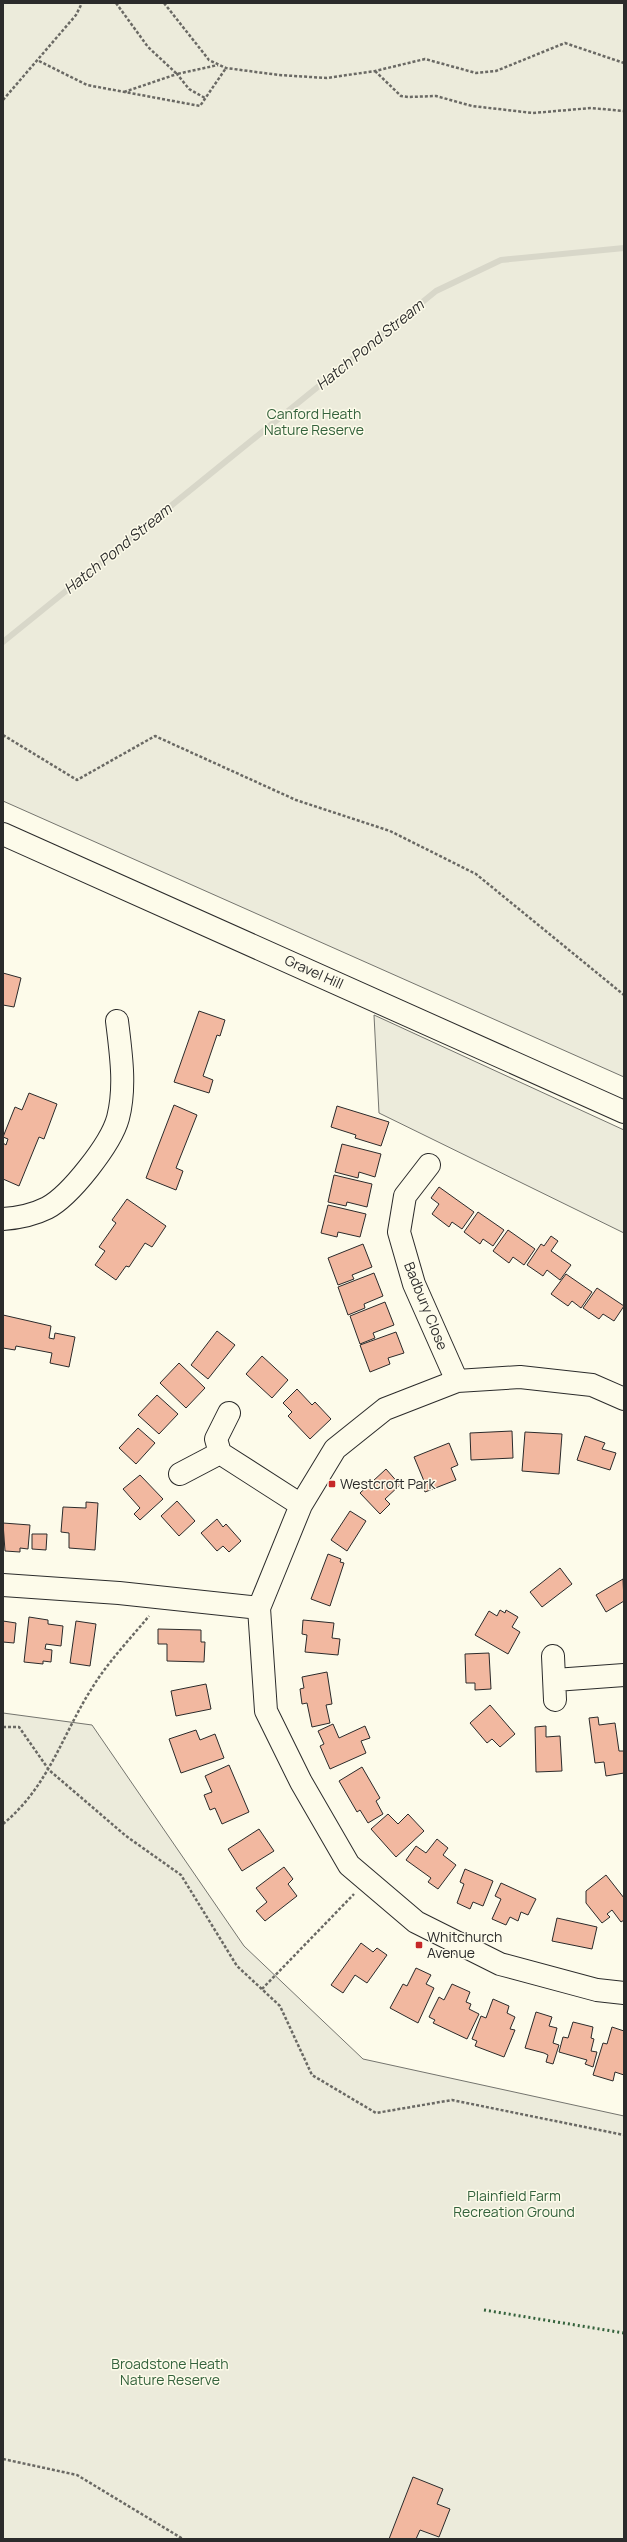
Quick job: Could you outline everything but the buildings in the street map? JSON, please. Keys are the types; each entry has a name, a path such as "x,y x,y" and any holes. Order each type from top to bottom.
{"street":[{"name":"Gravel Hill","path":"3,834 624,1112"},
{"path":"3,1219 21,1218 48,1207 74,1185 101,1152 118,1120 122,1095 122,1073 117,1022"},
{"name":"Badbury Close","path":"429,1165 405,1196 399,1232 414,1284 457,1381"},
{"path":"624,1399 592,1385 520,1377 457,1381 429,1390 385,1408 335,1449 301,1505 259,1608 266,1711 301,1782 349,1865 416,1922 500,1964 597,1990 624,1994"},
{"path":"228,1413 216,1439 220,1453 301,1505"},
{"path":"180,1474 220,1453"},
{"path":"3,1585 163,1598 259,1608"},
{"path":"553,1656 555,1690 624,1675"}],"path":[{"path":"3,100 39,61 76,15 82,3"},
{"path":"116,3 148,47 177,74 189,89 205,98"},
{"path":"164,3 209,60 226,68 327,78 375,71 425,59 476,73 496,71 565,43 624,63"},
{"path":"39,61 87,85 200,106 226,68"},
{"path":"123,92 177,74 218,64"},
{"path":"375,71 401,96 436,96 472,106 533,113 591,108 624,111"},
{"path":"3,735 77,780 155,736 296,800 390,831 476,874 624,995"},
{"path":"3,1824 19,1810 49,1770 92,1687 163,1598"},
{"path":"3,1727 19,1727 49,1770 126,1836 180,1875 237,1966 280,2006 312,2075 376,2113 452,2100 624,2135"},
{"path":"262,1989 356,1892 365,1880"},
{"path":"3,2459 77,2475 183,2539"}],"green space":[{"name":"Canford Heath Nature Reserve","path":"3,3 624,3 624,1077 3,801"},
{"path":"374,1015 624,1130 624,1233 379,1113"},
{"name":"Broadstone Heath Nature Reserve","path":"3,1713 92,1725 244,1946 363,2059 624,2116 624,2539 3,2539"}],"waterway":[{"name":"Hatch Pond Stream","path":"3,642 436,291 501,260 624,248"}],"hedge":[{"path":"484,2310 624,2333"}],"place":[{"name":"Westcroft Park","path":"332,1484"},
{"name":"Whitchurch Avenue","path":"419,1945"}],"park label":[{"name":"Plainfield Farm Recreation Ground","path":"514,2204"}]}
